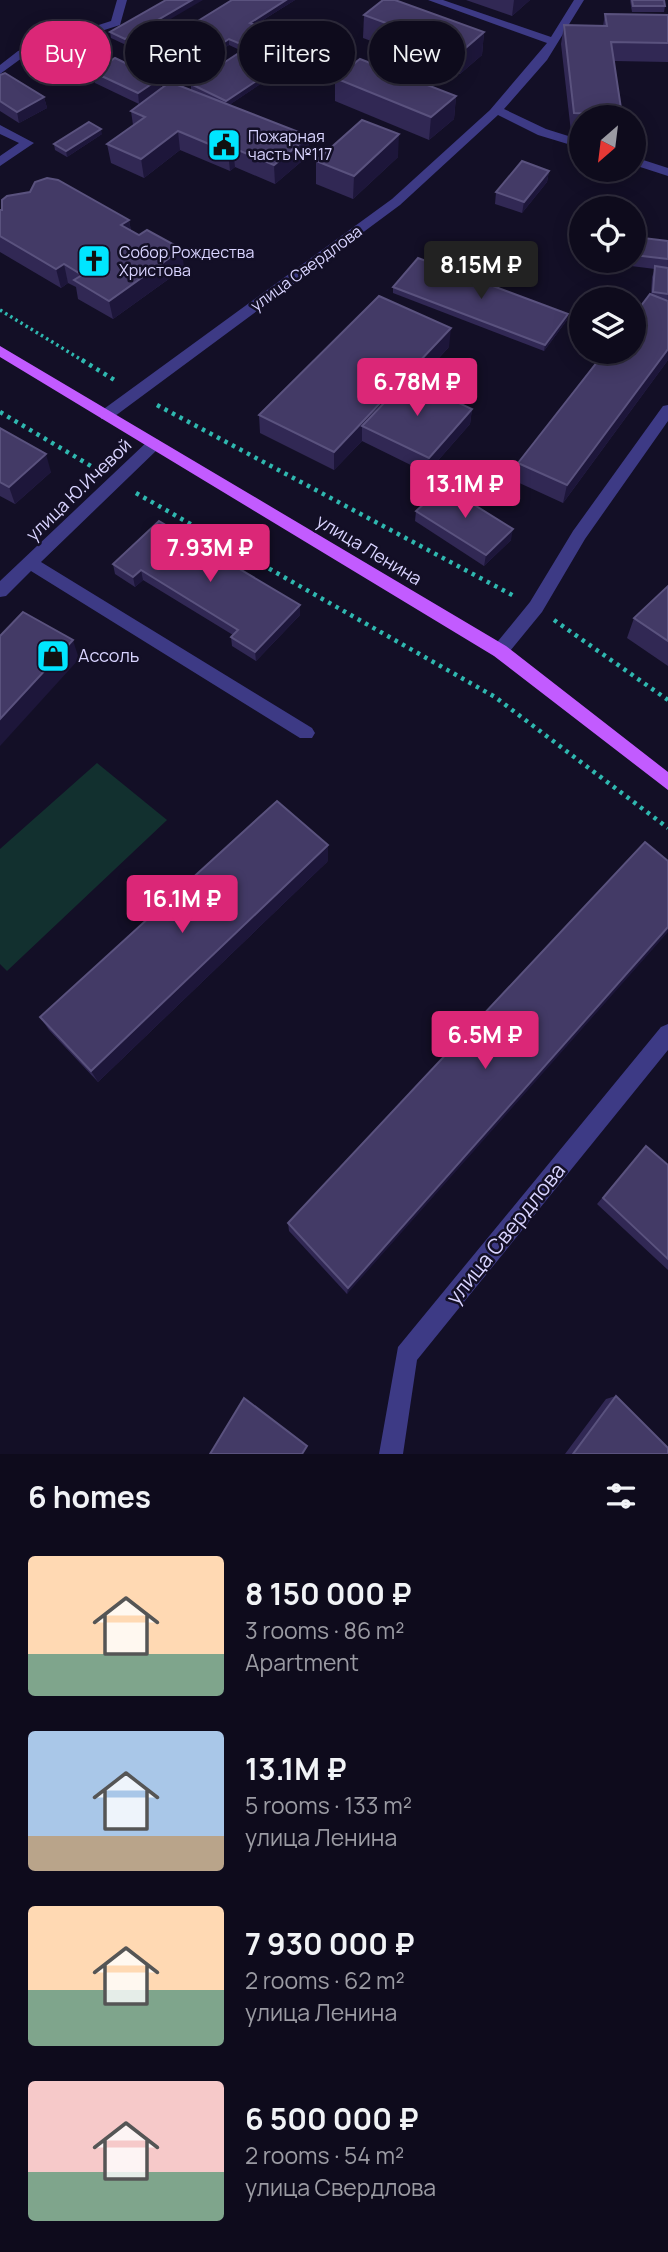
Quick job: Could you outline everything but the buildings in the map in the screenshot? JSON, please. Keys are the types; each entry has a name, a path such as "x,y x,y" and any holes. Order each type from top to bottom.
{"main road":[{"name":"улица Ленина","path":"0,351 500,651 668,782"}],"street":[{"path":"0,71 22,54 116,23 122,0"},
{"path":"433,0 553,42"},
{"name":"улица Свердлова","path":"106,415 396,202 440,164 522,82 553,42 579,0"},
{"path":"495,109 542,132 569,141"},
{"path":"0,129 28,143 0,162"},
{"path":"646,165 668,172"},
{"path":"500,651 536,607 579,535 668,410"},
{"name":"улица Ю.Ичевой","path":"0,591 155,444"},
{"path":"30,563 306,733"},
{"name":"улица Свердлова","path":"391,1454 406,1355 668,1034"}],"path":[{"path":"0,310 135,393 536,607 668,700"},
{"path":"0,412 495,697 668,828"}],"green space":[{"path":"97,763 167,820 7,971 0,964 0,849"}],"place":[{"name":"Пожарная часть №117","path":"224,145"},
{"name":"Собор Рождества Христова","path":"94,261"},
{"name":"Ассоль","path":"53,656"}]}
